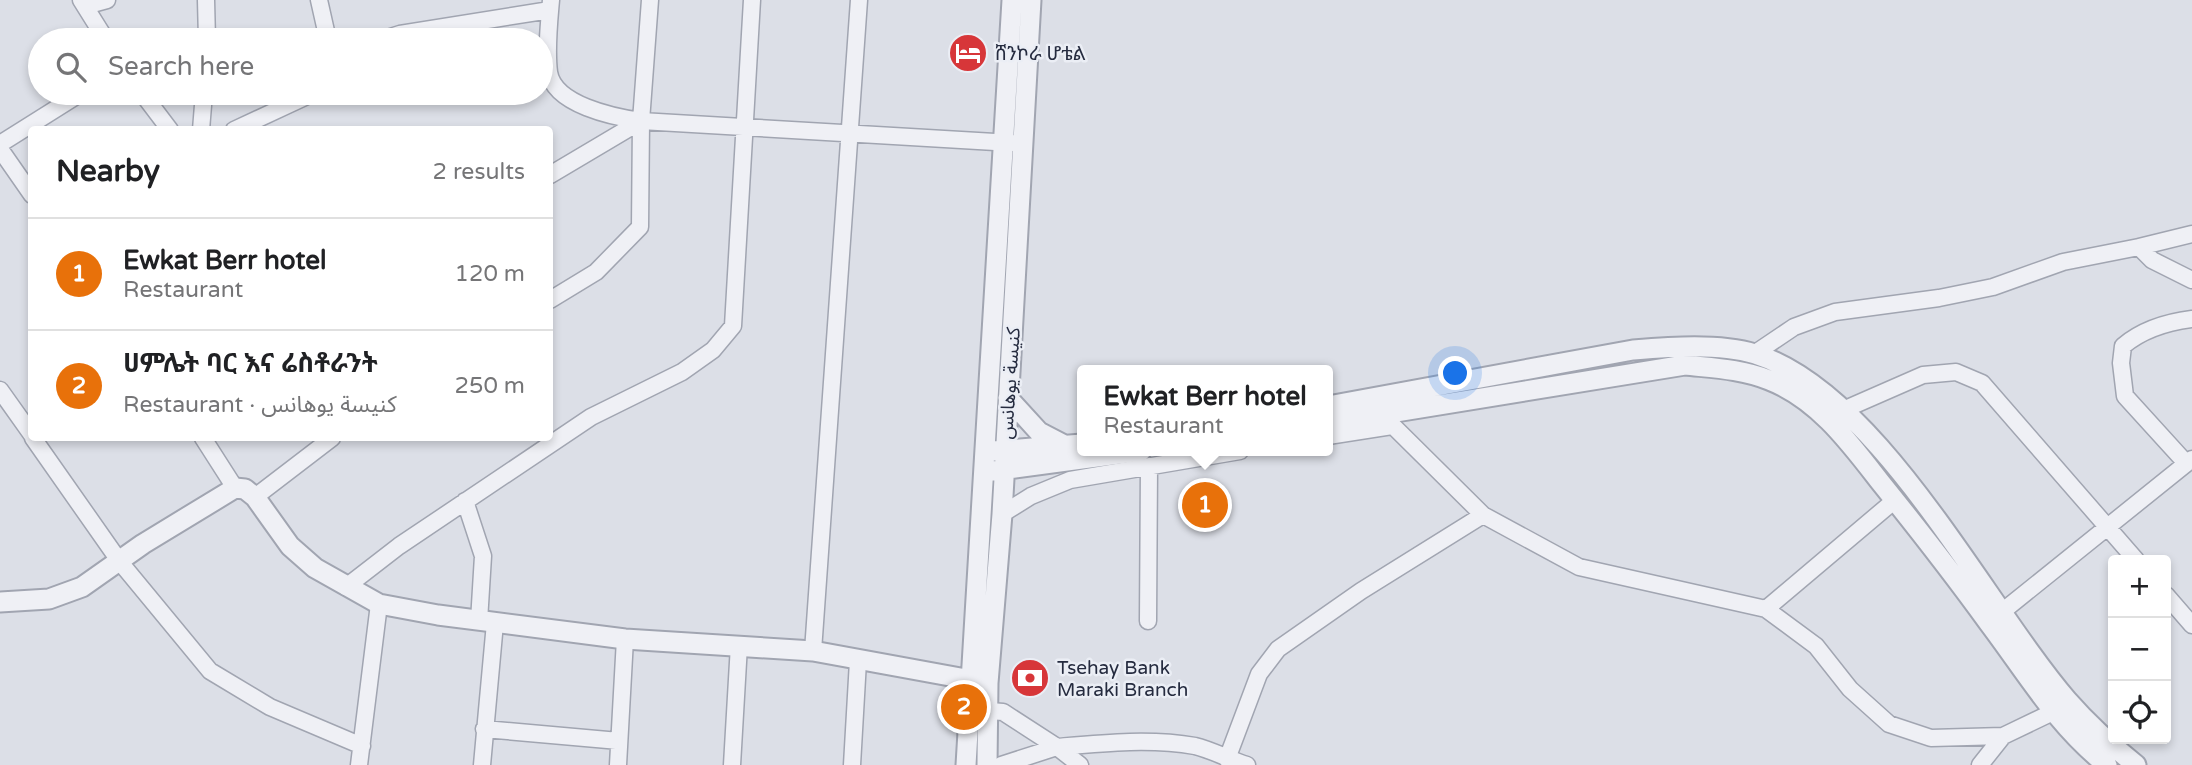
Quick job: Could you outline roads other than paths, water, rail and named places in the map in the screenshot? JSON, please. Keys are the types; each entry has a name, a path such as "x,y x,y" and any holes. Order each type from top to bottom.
{"street":[{"path":"99,28 83,3 107,0"},
{"path":"206,0 207,28"},
{"path":"319,0 325,28"},
{"path":"553,298 596,272 640,227 641,121 650,0"},
{"path":"346,587 465,501 592,417 682,372 713,350 733,326 751,0"},
{"path":"813,651 859,0"},
{"path":"967,765 978,710 995,461 1012,0"},
{"name":"كنيسة يوهانس","path":"979,682 1002,514 995,461 1008,398 1025,143 1031,0"},
{"path":"431,28 550,5 550,28"},
{"path":"553,80 565,96 606,116 641,121 1025,143"},
{"path":"32,126 63,105"},
{"path":"151,105 167,126"},
{"path":"201,126 203,105"},
{"path":"243,126 288,105"},
{"path":"553,173 641,121"},
{"path":"28,128 0,147 28,189"},
{"path":"1754,354 1794,327 1835,312 1940,298 1993,287 2063,262 2192,234"},
{"path":"2139,247 2152,260 2192,280"},
{"path":"2003,611 2189,461 2125,396 2121,363 2123,346 2130,341 2160,326 2192,319"},
{"path":"1333,405 1633,350 1684,346 1754,354 1814,385 1843,410 1909,485 2003,611 2085,748 2107,765"},
{"path":"1333,435 1387,420 1635,370 1685,365 1734,370 1770,380 1804,400 1837,428 2059,705 2136,765"},
{"path":"1843,410 1923,375 1956,372 1982,383 2132,555"},
{"path":"0,390 28,430"},
{"path":"1008,398 1040,432 1075,445"},
{"path":"1366,400 1483,515 1579,567 1766,609 1816,646 1850,689 1889,724 1931,738 2003,736"},
{"path":"1333,423 1387,420"},
{"path":"35,441 120,562 210,671 270,707 362,746"},
{"path":"205,441 235,488"},
{"path":"255,497 328,441"},
{"path":"995,461 1075,445"},
{"path":"995,461 1172,456"},
{"path":"1002,514 1031,496 1070,480 1145,458"},
{"path":"1145,458 1148,621"},
{"path":"0,602 50,598 82,587 143,544 235,488 245,489 255,497 290,546 346,587 379,604 487,622 625,639 813,651 979,682"},
{"path":"1766,609 1895,500"},
{"path":"465,501 483,556 487,622 482,765"},
{"path":"1227,759 1259,674 1278,649 1362,591 1483,515"},
{"path":"2171,601 2192,625"},
{"path":"359,765 379,604"},
{"path":"618,765 625,639"},
{"path":"733,765 739,645"},
{"path":"852,765 858,660"},
{"path":"1980,765 2003,736 2059,705"},
{"path":"978,710 1003,712 1080,765"},
{"path":"978,710 987,765"},
{"path":"484,729 619,741"},
{"path":"1001,765 1057,747 1104,743 1173,743 1199,747 1247,765"}],"place":[{"name":"ሸንኮራ ሆቴል","path":"968,53"},
{"name":"Ewkat Berr hotel","path":"1205,505"},
{"name":"Tsehay Bank Maraki Branch","path":"1030,678"},
{"name":"ሀምሌት ባር እና ሬስቶራንት","path":"964,707"}]}
